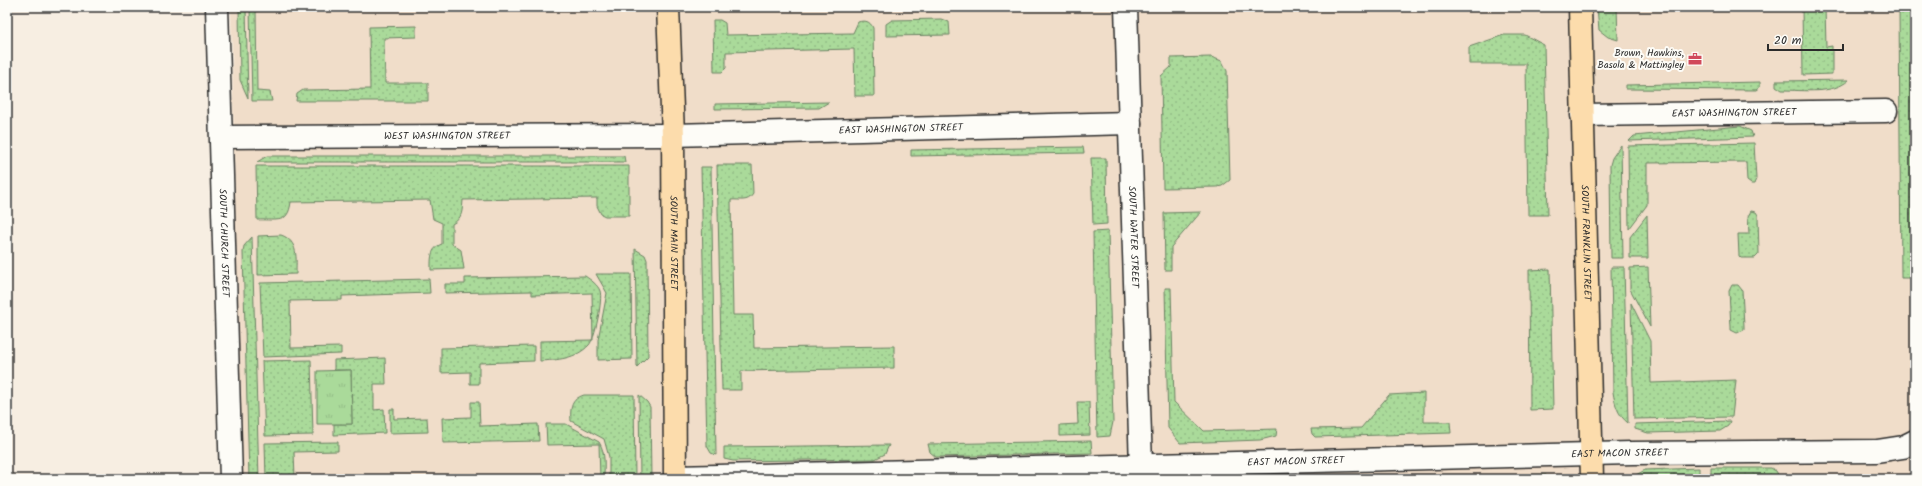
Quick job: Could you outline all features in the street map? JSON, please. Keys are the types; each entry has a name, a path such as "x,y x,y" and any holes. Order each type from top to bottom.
{"main road":[{"name":"SOUTH MAIN STREET","path":"668,7 672,135 675,478"},
{"name":"SOUTH FRANKLIN STREET","path":"1580,7 1592,479"}],"street":[{"name":"SOUTH CHURCH STREET","path":"217,7 231,479"},
{"name":"SOUTH WATER STREET","path":"1126,7 1141,466"},
{"name":"EAST WASHINGTON STREET","path":"1582,115 1886,111"},
{"name":"EAST WASHINGTON STREET","path":"672,135 1130,123"},
{"name":"WEST WASHINGTON STREET","path":"222,137 672,135"},
{"name":"EAST MACON STREET","path":"675,478 1592,455 1877,451 1903,447 1915,441"}],"shaded area":[{"path":"231,7 1915,7 1915,479 241,479"}],"green space":[{"path":"239,7 246,7 248,98 240,80"},
{"path":"250,7 256,7 257,91 270,92 272,101 252,101"},
{"path":"1597,7 1617,7 1618,40 1608,37 1599,30"},
{"path":"1802,7 1825,7 1826,47 1832,46 1832,74 1803,75"},
{"path":"1899,7 1915,7 1915,278 1901,278"},
{"path":"941,19 949,22 950,35 886,36 886,24 892,20"},
{"path":"713,20 720,20 725,23 726,35 853,33 858,22 867,22 873,28 874,96 855,96 854,49 726,52 726,68 722,72 714,72"},
{"path":"416,26 416,37 384,38 385,83 428,83 428,101 296,101 297,94 303,90 370,89 369,27"},
{"path":"1504,35 1525,35 1544,45 1548,215 1528,215 1526,64 1469,64 1469,47"},
{"path":"1211,57 1222,61 1227,71 1230,180 1222,186 1217,187 1163,188 1161,76 1171,67 1171,58"},
{"path":"1849,80 1834,88 1817,91 1782,90 1776,86 1776,81"},
{"path":"1760,82 1760,87 1756,90 1626,89 1626,85"},
{"path":"829,102 819,108 715,109 715,104"},
{"path":"1740,126 1751,131 1753,137 1629,141 1634,136"},
{"path":"1754,143 1756,179 1754,184 1747,181 1746,162 1647,163 1647,205 1629,229 1628,146"},
{"path":"1621,145 1623,258 1611,258 1610,165 1612,158"},
{"path":"1083,147 1084,153 911,156 911,150"},
{"path":"267,156 624,156 625,162 257,162"},
{"path":"1091,158 1106,158 1107,224 1093,225"},
{"path":"717,165 752,165 753,194 746,200 731,200 733,315 753,315 754,348 894,346 894,368 741,371 741,390 722,390"},
{"path":"256,166 629,166 629,216 605,216 601,214 597,206 597,198 463,200 460,217 452,224 452,244 461,250 464,269 431,270 431,258 433,251 442,244 442,223 433,219 430,200 291,202 284,218 276,220 257,220"},
{"path":"701,167 711,167 716,455 711,453 707,446"},
{"path":"1751,211 1756,212 1758,215 1759,254 1755,258 1741,258 1739,256 1738,234 1749,234 1748,216"},
{"path":"1201,212 1171,247 1171,270 1165,270 1164,213"},
{"path":"1647,215 1648,258 1630,258 1630,237"},
{"path":"1108,231 1113,422 1110,436 1097,437 1093,232"},
{"path":"281,235 287,238 294,246 296,257 296,274 258,275 258,236"},
{"path":"252,237 259,479 249,479 243,252 244,246"},
{"path":"635,249 645,255 647,260 648,356 637,367"},
{"path":"1611,267 1624,267 1628,423 1622,417 1618,409 1613,392"},
{"path":"1648,267 1650,327 1630,289 1630,268"},
{"path":"1550,269 1553,409 1530,410 1529,270"},
{"path":"596,274 631,274 632,359 598,360 598,340 607,293"},
{"path":"585,276 598,287 601,295 598,319 593,337 592,293 532,295 532,291 445,293 445,284 465,284 465,278"},
{"path":"429,279 430,293 342,296 342,300 290,301 291,348 341,347 341,354 263,357 260,283"},
{"path":"1732,285 1738,285 1742,290 1744,330 1737,333 1731,330 1729,291"},
{"path":"1165,288 1171,288 1174,402 1204,431 1277,429 1276,436 1260,440 1180,443 1168,428"},
{"path":"1631,303 1650,341 1651,383 1736,380 1732,417 1634,419"},
{"path":"592,340 584,350 572,356 540,361 540,341"},
{"path":"534,346 534,361 479,363 479,384 470,384 470,372 441,373 441,348"},
{"path":"385,358 386,384 374,384 374,410 384,409 385,433 334,435 334,424 352,424 351,370 334,370 334,360"},
{"path":"311,360 313,435 265,436 262,361"},
{"path":"351,370 352,424 317,424 317,371"},
{"path":"1424,393 1424,422 1450,422 1451,433 1315,437 1312,434 1311,429 1361,428 1389,395"},
{"path":"584,395 634,395 635,479 609,479 609,457 604,439 571,421 572,405 576,399"},
{"path":"639,395 650,407 651,479 640,479"},
{"path":"471,402 479,402 480,426 538,424 539,441 443,443 442,418 471,417"},
{"path":"1077,402 1089,402 1090,435 1060,436 1060,425 1078,424"},
{"path":"390,409 394,409 394,419 427,418 428,432 390,433"},
{"path":"1730,421 1728,426 1720,431 1648,433 1635,429 1635,424"},
{"path":"546,424 566,424 599,442 604,455 604,479 600,479 599,444 547,445"},
{"path":"1091,441 1092,453 936,457 930,452 928,444"},
{"path":"338,442 338,451 294,452 295,479 266,479 265,443"},
{"path":"889,445 885,454 875,459 733,461 724,459 724,447"},
{"path":"1699,468 1699,479 1636,479 1636,475 1645,470"},
{"path":"1711,468 1771,468 1776,471 1780,478 1711,479"},
{"path":"1546,475 1546,479 1355,479"}],"place":[{"name":"Brown, Hawkins, Basola & Mattingley","path":"1695,59"}]}
